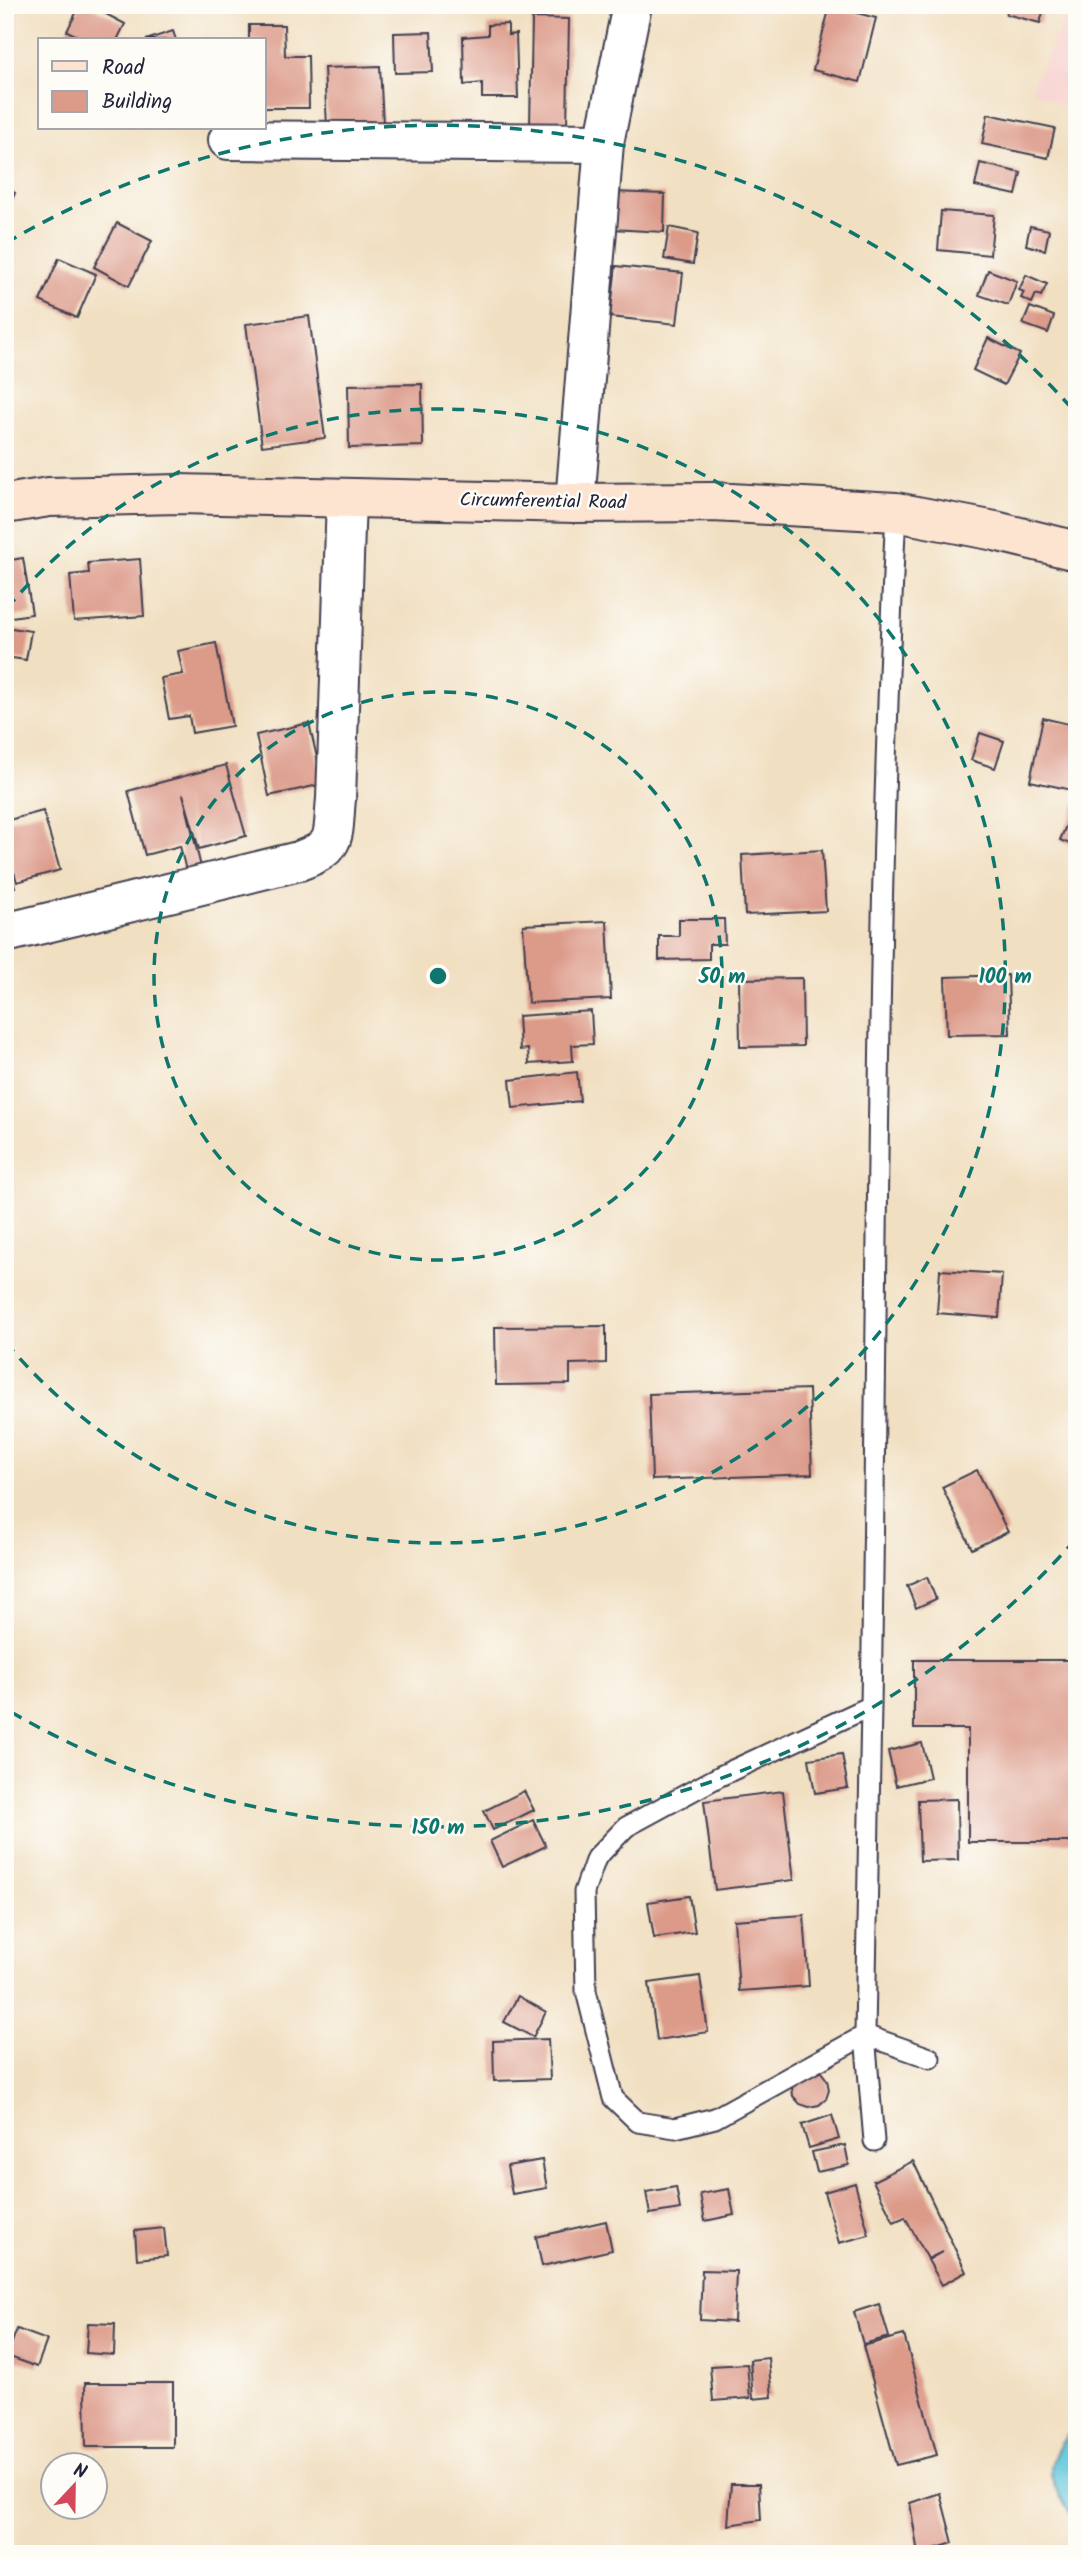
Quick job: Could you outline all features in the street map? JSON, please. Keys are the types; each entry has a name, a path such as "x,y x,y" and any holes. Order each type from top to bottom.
{"main road":[{"name":"Circumferential Road","path":"5,505 50,497 166,495 575,503 713,502 896,512 995,531 1077,551"}],"street":[{"path":"575,503 604,143 632,5"},
{"path":"228,140 604,143"},
{"path":"5,933 299,861 324,851 329,846 336,799 346,498"}],"lane":[{"path":"874,2141 864,2035 871,1706 878,1090 888,673 896,512"},
{"path":"871,1706 720,1776 626,1827 596,1858 584,1892 586,1991 613,2098 638,2122 675,2128 715,2118 864,2035 930,2058"}],"shaded area":[{"path":"1071,5 1077,5 1077,114 1031,89"}],"water":[{"path":"1077,2421 1077,2524 1053,2482 1051,2472 1057,2451"}],"building":[{"path":"80,5 89,5 125,24 118,38 82,38 67,31"},
{"path":"855,5 876,5 874,11"},
{"path":"1009,5 1045,5 1040,23 1006,14"},
{"path":"830,6 876,18 860,82 813,70"},
{"path":"532,18 569,19 567,128 530,127"},
{"path":"508,24 508,35 516,34 518,98 482,98 482,83 464,85 463,37 488,35 488,25"},
{"path":"249,25 284,25 285,56 308,56 309,108 266,108 266,38 249,38"},
{"path":"173,31 175,38 152,38"},
{"path":"431,32 433,72 395,73 394,33"},
{"path":"380,66 383,124 327,126 324,68"},
{"path":"988,114 1055,128 1048,158 982,144"},
{"path":"980,163 1021,173 1016,195 975,186"},
{"path":"5,188 15,193 5,216"},
{"path":"613,192 665,194 664,232 612,229"},
{"path":"941,211 994,215 990,255 938,250"},
{"path":"117,223 152,241 129,286 94,267"},
{"path":"1030,226 1049,230 1045,250 1026,245"},
{"path":"669,227 698,233 693,264 664,259"},
{"path":"59,258 96,274 77,318 40,301"},
{"path":"616,266 683,273 677,324 610,317"},
{"path":"988,270 1017,281 1008,305 979,295"},
{"path":"1026,275 1047,284 1041,296 1036,294 1032,303 1021,298 1024,292 1019,290"},
{"path":"1030,307 1054,316 1048,333 1023,324"},
{"path":"309,316 325,438 262,446 246,324"},
{"path":"988,338 1020,354 1004,385 973,370"},
{"path":"422,384 423,446 349,448 348,385"},
{"path":"23,558 32,614 5,618 5,561"},
{"path":"140,559 144,616 74,621 70,575 89,573 88,563"},
{"path":"5,627 31,631 26,660 5,657"},
{"path":"216,643 232,726 192,733 189,716 169,719 161,678 183,674 178,651"},
{"path":"1043,718 1077,726 1077,785 1073,785 1072,790 1030,781"},
{"path":"309,723 323,784 269,796 256,735"},
{"path":"980,733 1004,741 995,768 971,760"},
{"path":"226,765 246,836 199,849 183,794 202,871 187,875 180,846 145,855 128,791"},
{"path":"1077,800 1077,847 1060,840"},
{"path":"43,811 60,870 17,882 5,842 5,821"},
{"path":"822,850 826,911 745,915 742,855"},
{"path":"5,856 15,887 5,890"},
{"path":"679,919 724,919 725,944 709,944 709,959 659,960 659,936 679,936"},
{"path":"607,921 611,999 528,1003 523,925"},
{"path":"1008,975 1010,1034 947,1035 945,977"},
{"path":"802,978 803,1046 740,1047 739,979"},
{"path":"591,1011 593,1044 572,1045 573,1061 529,1064 528,1049 520,1050 518,1016"},
{"path":"577,1072 580,1101 513,1108 510,1080"},
{"path":"940,1270 1002,1274 999,1318 937,1313"},
{"path":"606,1326 606,1363 570,1364 570,1384 496,1385 495,1327"},
{"path":"809,1389 812,1474 652,1480 649,1394"},
{"path":"977,1470 1008,1532 972,1549 942,1487"},
{"path":"927,1577 936,1599 916,1608 907,1586"},
{"path":"914,1660 1077,1660 1077,1842 968,1842 968,1729 914,1729"},
{"path":"922,1743 930,1778 896,1786 888,1751"},
{"path":"842,1754 848,1788 815,1793 809,1759"},
{"path":"524,1791 534,1810 493,1830 484,1811"},
{"path":"783,1791 794,1880 715,1890 704,1801"},
{"path":"957,1799 958,1860 920,1861 918,1800"},
{"path":"533,1820 546,1846 502,1867 490,1841"},
{"path":"689,1896 695,1932 654,1938 648,1902"},
{"path":"804,1915 809,1986 739,1991 734,1920"},
{"path":"700,1976 708,2032 657,2040 649,1983"},
{"path":"518,1996 546,2012 533,2037 504,2022"},
{"path":"548,2039 550,2079 494,2081 493,2041"},
{"path":"812,2070 821,2072 827,2080 829,2090 826,2099 819,2105 809,2107 800,2104 793,2096 792,2086"},
{"path":"832,2115 839,2139 809,2148 802,2125"},
{"path":"845,2145 849,2165 817,2172 812,2152"},
{"path":"542,2160 547,2188 512,2194 507,2166"},
{"path":"913,2161 966,2272 942,2285 928,2260 942,2252 928,2259 905,2217 894,2222 873,2181"},
{"path":"855,2183 869,2235 839,2243 824,2192"},
{"path":"676,2187 680,2209 650,2214 646,2192"},
{"path":"729,2189 734,2215 705,2221 700,2194"},
{"path":"606,2221 612,2250 542,2266 536,2237"},
{"path":"164,2228 167,2256 137,2259 135,2231"},
{"path":"702,2270 736,2271 734,2322 700,2320"},
{"path":"879,2304 889,2337 863,2344 854,2312"},
{"path":"88,2323 115,2324 114,2355 86,2353"},
{"path":"17,2329 47,2340 37,2367 7,2356"},
{"path":"904,2335 937,2455 896,2465 863,2346"},
{"path":"768,2358 772,2397 753,2399 750,2360"},
{"path":"747,2364 750,2398 713,2401 710,2366"},
{"path":"85,2383 173,2383 173,2447 86,2447"},
{"path":"731,2484 759,2484 761,2520 728,2525"},
{"path":"940,2493 953,2543 918,2554 910,2503"}]}
